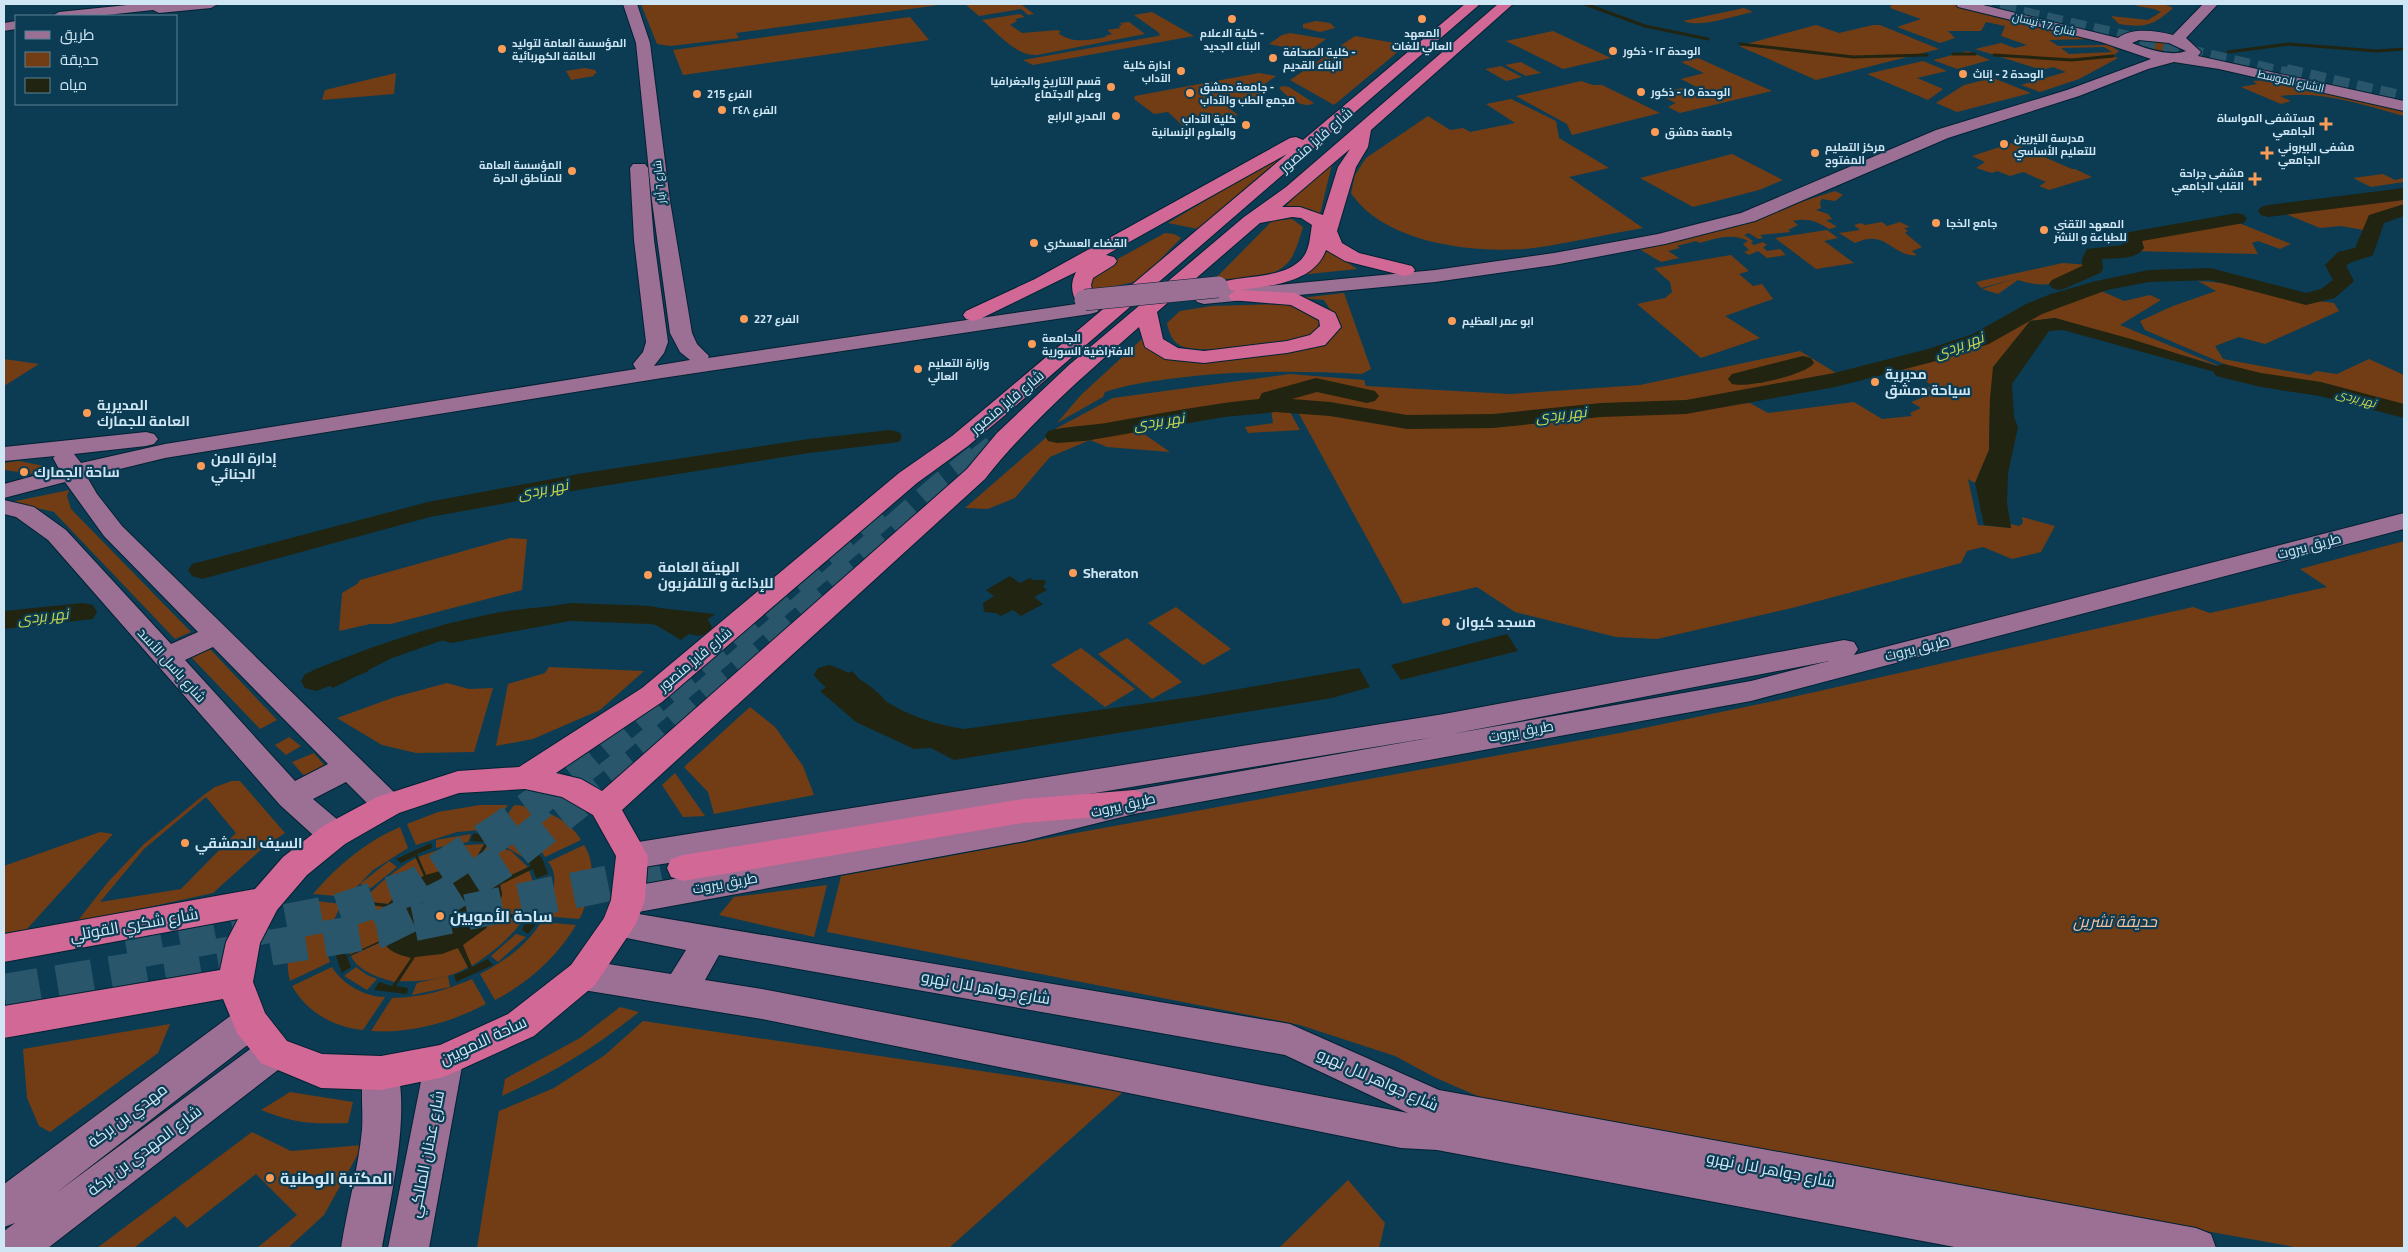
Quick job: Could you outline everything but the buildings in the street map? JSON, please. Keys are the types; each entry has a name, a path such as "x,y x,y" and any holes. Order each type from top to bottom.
{"highway":[{"name":"شارع فايز منصور","path":"526,778 652,695 908,478 960,441 1193,245 1472,4"},
{"name":"شارع فايز منصور","path":"604,807 976,474 1004,438 1146,309 1251,221 1292,191 1506,4"},
{"path":"973,315 1042,283 1292,143 1334,125"},
{"path":"1366,128 1360,146 1347,167 1328,231 1333,246 1352,257 1405,270"},
{"path":"1211,293 1292,274 1303,268 1314,256 1322,224 1315,217 1304,213 1278,212 1251,221"},
{"path":"1088,304 1081,285 1084,275 1156,230 1174,229 1189,232 1192,235 1193,245"},
{"path":"1146,309 1153,342 1173,354 1204,357 1287,348 1317,340 1331,328 1328,317 1296,299 1238,296"},
{"path":"4,1022 235,982 243,942 265,901 295,866 334,835 388,805 458,782 526,778 570,787 604,807 632,856 624,912"},
{"path":"683,868 1023,810 1134,802"},
{"name":"شارع شكري القوتلي","path":"4,948 265,901"},
{"name":"ساحة الامويين","path":"235,982 250,1022 274,1052 321,1071 381,1073 444,1060 521,1025 583,975 624,912"}],"main road":[{"path":"69,15 176,4"},
{"path":"107,15 211,4"},
{"name":"شارع ٦ أيار","path":"630,4 643,43 635,77 660,189 682,338 698,356"},
{"name":"شارع 17 نيسان","path":"1963,4 2129,47 2180,51"},
{"path":"2008,4 2154,36 2180,51"},
{"path":"4,454 200,432 973,315 1211,293 1555,250 1685,223 1782,195 1942,127 2084,81 2130,59 2129,47 2124,40 2130,37 2154,36 2174,26 2198,4"},
{"path":"2180,51 2179,38 2181,34 2211,4"},
{"path":"2114,27 2149,28 2174,26"},
{"path":"624,46 643,43"},
{"path":"1211,293 1238,296 1435,276 1554,259 1658,240 1748,217 1942,134 2073,93 2180,51"},
{"name":"الشارع الموسط","path":"2180,51 2287,80 2404,106"},
{"path":"2129,72 2174,68 2212,61"},
{"name":"الشارع الموسط","path":"2212,61 2404,94"},
{"name":"شارع ٦ أيار","path":"644,364 653,353 656,342 644,240 641,191 645,128"},
{"path":"641,191 660,189"},
{"path":"644,240 666,237"},
{"path":"652,300 676,297"},
{"path":"4,491 129,458 183,448 1088,304"},
{"path":"4,437 41,445 68,460 72,473 84,496 114,531 388,805"},
{"name":"طريق بيروت","path":"632,856 1444,725 1827,653 2404,504"},
{"name":"شارع باسل الأسد","path":"4,507 25,512 57,535 291,797 334,835"},
{"name":"طريق بيروت","path":"624,912 1025,830 1134,802 1751,691 2404,521"},
{"path":"166,658 217,634"},
{"path":"291,797 349,766"},
{"name":"شارع جواهر لال نهرو","path":"624,912 710,940 1290,1040 1435,1107 2196,1248"},
{"path":"680,991 710,940"},
{"name":"شارع جواهر لال نهرو","path":"583,975 762,1004 1401,1130 1437,1132 2066,1248"},
{"name":"مهدي بن بركة","path":"4,1208 250,1022"},
{"name":"شارع المهدي بن بركة","path":"14,1248 274,1052"},
{"name":"شارع عدنان المالكي","path":"408,1248 444,1060"},
{"path":"361,1248 374,1185 381,1129 381,1073"},
{"path":"149,1099 179,1124"}],"green space":[{"path":"641,4 939,5 736,33 739,38 670,46 657,44"},
{"path":"965,4 1024,4 1022,5 1034,14 1028,15 1021,9 979,16"},
{"path":"1892,4 1952,4 2100,39 2119,51 2113,56 2118,58 2079,79 2040,92 2021,85 2066,72 2053,67 2042,70 1975,49 2001,43 2015,48 2027,45 2001,36 2005,26 1986,22 1981,31 1948,31 1955,38 1940,43 1897,27 1921,19 1890,8","holes":["2097,39 2106,45 2058,46 2049,40","2104,47 2112,52 2069,54 2061,48"]},
{"path":"2136,4 2164,4 2173,8 2154,22 2136,26 2119,24 2111,16 2148,20 2161,12 2137,6"},
{"path":"1744,8 1753,12 1707,23 1683,21"},
{"path":"1152,12 1194,36 1033,65 1023,60 1158,36 1160,35 1158,32 1134,15"},
{"path":"1020,14 1025,17 1015,19 1017,21 1010,25 1022,33 1058,30 1061,32 1058,33 1069,39 1087,40 1106,37 1112,34 1107,30 1120,28 1119,26 1122,25 1120,23 1129,22 1145,34 1037,55 1021,52 1014,48 982,20"},
{"path":"910,17 929,40 683,75 673,50"},
{"path":"1316,21 1330,23 1335,28 1320,32 1303,28 1303,24"},
{"path":"1816,25 1839,33 1880,25 1939,49 1816,80 1739,46"},
{"path":"1553,31 1611,58 1563,69 1506,41"},
{"path":"1290,33 1326,39 1308,52 1269,44 1282,35"},
{"path":"1355,36 1406,45 1334,105 1290,80"},
{"path":"2149,40 2172,45 2176,50 2157,52 2139,45 2141,42"},
{"path":"1968,51 1990,60 1957,69 1933,60"},
{"path":"1698,58 1772,91 1680,113 1668,107 1676,103 1657,94 1682,88 1702,97 1712,95 1681,79 1704,73 1681,62"},
{"path":"1923,61 1947,71 1917,78 1943,89 1928,100 1867,74"},
{"path":"1521,62 1541,73 1526,76 1505,65"},
{"path":"1501,66 1522,77 1506,81 1485,69"},
{"path":"585,68 595,70 597,73 594,76 571,80 566,71"},
{"path":"396,73 394,94 322,100 325,90"},
{"path":"1259,73 1276,76 1262,86 1262,96 1222,103 1238,115 1183,126 1168,112 1154,114 1134,99 1135,96"},
{"path":"1993,78 2031,93 1957,112 1936,103 1964,85"},
{"path":"2268,80 2404,109 2404,116 2358,103 2311,95 2280,96 2291,101 2281,104 2241,87 2257,84 2253,81"},
{"path":"1581,81 1593,85 1602,85 1660,113 1572,135 1567,124 1516,96"},
{"path":"1282,86 1289,87 1314,103 1305,105 1295,101 1279,88"},
{"path":"1511,99 1556,121 1559,138 1609,168 1569,177 1643,228 1534,248 1487,249 1462,247 1436,243 1411,236 1389,226 1369,213 1351,193 1355,175 1366,158 1428,116 1450,130 1463,128 1470,132 1515,123 1486,104"},
{"path":"2012,143 2092,177 2049,190 2039,186 2046,182 2023,172 2010,176 1997,171 1992,173 1976,168 1985,162 1972,156"},
{"path":"1301,144 1198,229 1168,223"},
{"path":"1732,154 1783,180 1759,190 1693,207 1640,178"},
{"path":"1334,156 1320,214 1310,209 1286,206"},
{"path":"2383,174 2395,180 2404,178 2404,182 2371,187 2353,178"},
{"path":"1835,191 1843,195 1835,201 1822,199 1820,202 1821,208 1816,210 1828,214 1832,219 1826,220 1837,227 1829,229 1812,221 1798,220 1793,221 1798,225 1788,230 1791,232 1760,235 1763,238 1758,239 1749,233 1744,235 1753,241 1751,243 1754,245 1763,242 1767,245 1763,247 1767,251 1780,249 1786,255 1767,258 1758,251 1749,255 1744,252 1749,250 1743,244 1748,241 1736,237 1718,238 1700,243 1696,241 1677,246 1680,248 1668,251 1679,258 1661,262 1636,247 1770,212"},
{"path":"2404,196 2404,209 2390,212 2373,220 2369,231 2341,226 2320,228 2279,211"},
{"path":"1292,219 1303,227 1294,254 1286,265 1268,275 1235,279 1215,279 1272,221"},
{"path":"2234,221 2291,244 2280,249 2258,241 2252,243 2258,254 2130,251 2137,248 2134,238"},
{"path":"1882,222 1887,226 1900,222 1910,227 1904,228 1908,231 1905,233 1922,247 1912,251 1917,255 1904,253 1876,239 1866,239 1855,243 1839,233 1860,230 1854,225 1861,223 1865,225"},
{"path":"1827,230 1838,238 1824,241 1854,263 1816,269 1775,238"},
{"path":"1165,233 1174,234 1181,238 1139,281 1092,291 1085,283 1094,272"},
{"path":"1322,246 1357,269 1300,275"},
{"path":"1731,255 1749,271 1739,274 1753,286 1762,284 1773,299 1725,316 1760,338 1701,358 1637,304 1665,298 1672,292 1670,282 1654,268"},
{"path":"2063,263 2090,265 2089,269 2054,283 2038,284 2018,280 1998,294 1982,289 2014,279 1981,288 1976,282"},
{"path":"2198,281 2215,282 2334,303 2339,311 2265,344 2239,337 2215,346 2223,359 2310,375 2316,371 2337,374 2369,359 2404,375 2404,409 2320,387 2250,375 2145,330 2140,321 2173,306 2216,291"},
{"path":"2099,290 2124,301 2150,295 2161,300 2120,325 2222,367 2055,318 2030,321 1990,398 1989,450 1975,483 1968,479 1978,525 2011,528 2010,524 2019,526 2023,523 2022,517 2055,526 2041,552 2012,559 1983,547 1967,551 1961,563 1796,607 1657,639 1616,637 1515,612 1477,587 1403,604 1298,412 1347,414 1396,423 1480,425 1750,403 1768,413 1854,402 1882,419 1912,416 1910,413 1921,408 1911,402 1924,397 1916,392 1933,386 1916,375 1905,379 1898,375 1893,377 1880,370 1932,359 1989,342 2025,318"},
{"path":"1344,293 1371,369 1362,374 1241,373 1152,381 1105,392 1103,397 1057,423 1081,395 1143,338 1168,353 1309,348 1335,317 1324,300 1301,298"},
{"path":"1285,304 1306,310 1319,321 1317,331 1303,338 1279,344 1225,349 1194,349 1180,346 1174,341 1167,323 1180,311 1212,306"},
{"path":"1800,351 1841,376 1725,397 1680,403 1517,415 1409,419 1328,404 1285,403 1300,430 1248,433 1245,427 1273,423 1270,402 1172,415 1144,434 1170,452 1107,447 1090,440 1050,457 1015,498 988,509 965,508 1057,428 1113,398 1290,374 1364,380 1366,386 1510,394 1640,385"},
{"path":"4,359 39,364 4,386"},
{"path":"19,461 44,466 45,470 41,475 4,470 4,463"},
{"path":"69,490 67,496 71,509 191,632 175,639 54,512 11,502"},
{"path":"510,538 527,539 522,590 391,624 370,624 339,631 342,593 360,580"},
{"name":"حديقة تشرين","path":"2404,541 2404,1248 2300,1248 1496,1104 1436,1078 1395,1056 1300,1025 827,932 841,876 1620,733 1788,698 2193,607 2210,613 2327,587 2300,569"},
{"path":"1176,607 1231,649 1203,665 1148,623"},
{"path":"1127,638 1182,682 1152,699 1098,654"},
{"path":"205,648 210,649 277,720 260,729 192,658 191,656"},
{"path":"1081,648 1135,689 1105,707 1051,665"},
{"path":"549,667 644,671 600,710 533,739 496,746 508,684 545,673"},
{"path":"447,683 469,689 493,688 474,752 416,753 382,745 337,718 395,697"},
{"path":"750,707 775,727 803,766 814,795 714,814 708,792 684,767"},
{"path":"289,737 301,746 286,755 275,745"},
{"path":"314,753 325,766 306,778 292,762"},
{"path":"675,773 705,816 683,817 662,785"},
{"path":"232,781 240,781 285,833 264,847 213,893 76,923 108,882 144,844 215,787","holes":["206,797 236,833 181,889 100,902 144,849"]},
{"path":"480,805 508,805 491,829 457,832 416,845 407,824 438,812"},
{"path":"514,805 533,808 552,815 569,825 581,840 545,857 536,846 525,838 497,830"},
{"path":"400,827 408,848 373,870 347,897 313,894 332,874 363,847"},
{"path":"100,832 113,834 16,941 4,943 4,866"},
{"path":"471,834 468,842 436,848 436,840"},
{"path":"511,837 523,841 534,848 523,857 504,846"},
{"path":"484,844 471,867 426,875 418,857 450,846"},
{"path":"488,844 511,851 528,867 499,881 489,872 473,867"},
{"path":"584,845 591,862 592,871 588,897 582,914 579,919 544,916 554,889 554,874 548,862"},
{"path":"416,858 424,876 418,878 388,904 362,901 388,877"},
{"path":"389,861 397,867 371,888 360,884"},
{"path":"529,870 533,882 533,893 526,916 497,913 502,894 500,884"},
{"path":"551,876 551,892 548,901 534,902 537,880"},
{"path":"827,885 814,937 719,915 734,897"},
{"path":"308,900 342,904 328,939 327,947 330,962 290,981 288,959 291,939 298,919"},
{"path":"361,904 387,907 379,927 382,940 350,955 350,928"},
{"path":"495,917 524,919 500,945 472,966 462,945 485,929"},
{"path":"350,918 345,932 345,942 330,947 330,936 336,920"},
{"path":"541,922 576,925 560,948 541,968 519,986 495,1000 480,974 514,952 529,939"},
{"path":"516,934 526,937 498,962 491,956"},
{"path":"383,941 412,957 395,982 364,970 351,956"},
{"path":"458,948 468,967 435,979 399,981 414,957"},
{"path":"332,967 348,984 362,992 385,997 363,1030 341,1026 322,1017 305,1003 292,986"},
{"path":"356,967 377,979 367,990 344,976"},
{"path":"448,976 450,987 412,995 417,983"},
{"path":"472,979 486,1004 445,1021 416,1029 371,1031 392,998 433,993"},
{"path":"620,1007 639,1012 607,1037 574,1058 502,1096 505,1079 580,1038"},
{"path":"643,1021 1123,1092 949,1248 477,1248 499,1111 554,1088 605,1055"},
{"path":"170,1024 158,1053 50,1132 39,1126 27,1098 23,1049"},
{"path":"290,1092 353,1102 348,1123 304,1122 284,1118 261,1110"},
{"name":"المكتبة الوطنية","path":"252,1132 291,1151 363,1145 324,1215 288,1248 257,1248 297,1215 256,1174 187,1228 175,1216 134,1248 97,1248"},
{"path":"1348,1180 1385,1223 1379,1248 1279,1248"}],"water":[{"path":"2055,318 2131,339 2261,380 2321,389 2404,411 2404,415 2349,400 2280,390 2063,330 2049,331 2012,384 2014,417 2018,427 2008,473 2007,503 2011,528 1984,525 1975,483 1989,450 1990,398 1993,367 2030,321"},
{"path":"1010,576 1020,583 1030,578 1033,580 1044,580 1046,582 1043,587 1047,590 1034,597 1043,604 1021,616 1013,610 1001,616 996,613 984,612 983,603 994,596 986,590"},
{"path":"562,605 631,605 715,614 681,640 639,615 570,612 489,624 392,658 333,688 311,671 376,646 441,626 505,611"},
{"path":"1507,634 1518,651 1401,680 1391,665"},
{"path":"1359,668 1370,687 1332,698 954,760 931,748 914,749 856,722 820,691 852,671 876,694 902,710 932,722 964,729 1198,696"},
{"path":"484,833 508,837 501,845 489,842 473,866 489,872 499,881 531,866 525,858 535,851 542,858 548,874 536,878 533,869 500,885 502,894 498,913 529,916 534,905 545,905 541,917 528,934 522,930 527,919 495,917 485,929 463,945 472,967 488,959 493,965 456,982 454,975 469,969 458,948 442,954 415,957 396,986 408,988 407,994 374,990 379,982 392,986 411,958 391,950 383,941 347,957 351,967 342,973 334,950 344,946 344,953 347,956 382,940 380,927 386,907 356,903 349,916 340,916 359,888 366,890 358,901 388,904 401,890 424,876 415,856 401,863 396,859 431,843 432,848 417,854 426,875 457,866 471,866 486,842 470,841 473,834"}],"waterway":[{"path":"1585,4 1645,26 1708,39"},
{"path":"1740,44 1853,57 1927,55"},
{"path":"2228,52 2289,44 2377,51 2404,49"},
{"path":"1953,54 1975,54"},
{"path":"1994,55 2072,60 2113,56"},
{"path":"2268,211 2404,194"},
{"name":"نهر بردى","path":"1057,436 1085,434 1224,410 1276,405 1330,409 1407,422 1493,421 1601,410 1686,407 1835,380 1936,354 1981,339 2034,309 2059,299 2103,285 2149,276 2210,274 2306,299 2328,294 2344,281 2335,265 2345,256 2355,256 2366,251 2365,246 2376,219 2404,210"},
{"path":"2059,284 2093,269 2092,259 2094,253 2122,252 2134,248 2131,237 2237,219"},
{"path":"1740,379 1771,373 1803,363"},
{"name":"نهر بردى","path":"2224,371 2261,380 2321,389 2404,411"},
{"path":"1270,398 1316,385 1367,396"},
{"name":"نهر بردى","path":"202,570 428,510 584,481 809,446 890,437"},
{"name":"نهر بردى","path":"4,620 83,612"},
{"name":"نهر بردى","path":"451,633 570,612 651,615 698,627"},
{"name":"نهر بردى","path":"316,681 357,665"},
{"name":"نهر بردى","path":"829,675 871,702"}],"tunnel":[{"path":"1976,4 2303,79"},
{"path":"2286,72 2404,99"},
{"path":"976,459 1002,439"},
{"path":"575,802 652,740 942,486 978,458"},
{"path":"539,802 591,763 883,514"},
{"path":"127,952 338,912 416,886 503,829 541,801"},
{"path":"4,992 378,930 447,896 505,859 577,801"},
{"path":"414,923 683,868"}],"place":[{"name":"كلية الاعلام - البناء الجديد","path":"1232,19"},
{"name":"المعهد العالي للغات","path":"1422,19"},
{"name":"المؤسسة العامة لتوليد الطاقة الكهربائية","path":"502,49"},
{"name":"الوحدة ١٢ - ذكور","path":"1613,51"},
{"name":"كلية الصحافة - البناء القديم","path":"1273,58"},
{"name":"ادارة كلية الآداب","path":"1181,71"},
{"name":"الوحدة 2 - إناث","path":"1963,74"},
{"name":"قسم التاريخ والجغرافيا وعلم الاجتماع","path":"1111,87"},
{"name":"الوحدة ١٥ - ذكور","path":"1641,92"},
{"name":"جامعة دمشق - مجمع الطب والآداب","path":"1190,93"},
{"name":"الفرع 215","path":"697,94"},
{"name":"الفرع ٢٤٨","path":"722,110"},
{"name":"المدرج الرابع","path":"1116,116"},
{"name":"مستشفى المواساة الجامعي","path":"2326,124"},
{"name":"كلية الآداب والعلوم الإنسانية","path":"1246,125"},
{"name":"جامعة دمشق","path":"1655,132"},
{"name":"مدرسة النيربين للتعليم الأساسي","path":"2004,144"},
{"name":"مركز التعليم المفتوح","path":"1815,153"},
{"name":"مشفى البيروني الجامعي","path":"2267,153"},
{"name":"المؤسسة العامة للمناطق الحرة","path":"572,171"},
{"name":"مشفى جراحة القلب الجامعي","path":"2255,179"},
{"name":"جامع الخجا","path":"1936,223"},
{"name":"المعهد التقني للطباعة و النشر","path":"2044,230"},
{"name":"القضاء العسكري","path":"1034,243"},
{"name":"الفرع 227","path":"744,319"},
{"name":"ابو عمر العظيم","path":"1452,321"},
{"name":"الجامعة الافتراضية السورية","path":"1032,344"},
{"name":"وزارة التعليم العالي","path":"918,369"},
{"name":"مديرية سياحة دمشق","path":"1875,382"},
{"name":"المديرية العامة للجمارك","path":"87,413"},
{"name":"إدارة الامن الجنائي","path":"201,466"},
{"name":"ساحة الجمارك","path":"24,472"},
{"name":"Sheraton","path":"1073,573"},
{"name":"الهيئة العامة للإذاعة و التلفزيون","path":"648,575"},
{"name":"مسجد كيوان","path":"1446,622"},
{"name":"السيف الدمشقي","path":"185,843"},
{"name":"ساحة الأمويين","path":"440,916"},
{"name":"المكتبة الوطنية","path":"270,1178"}]}
